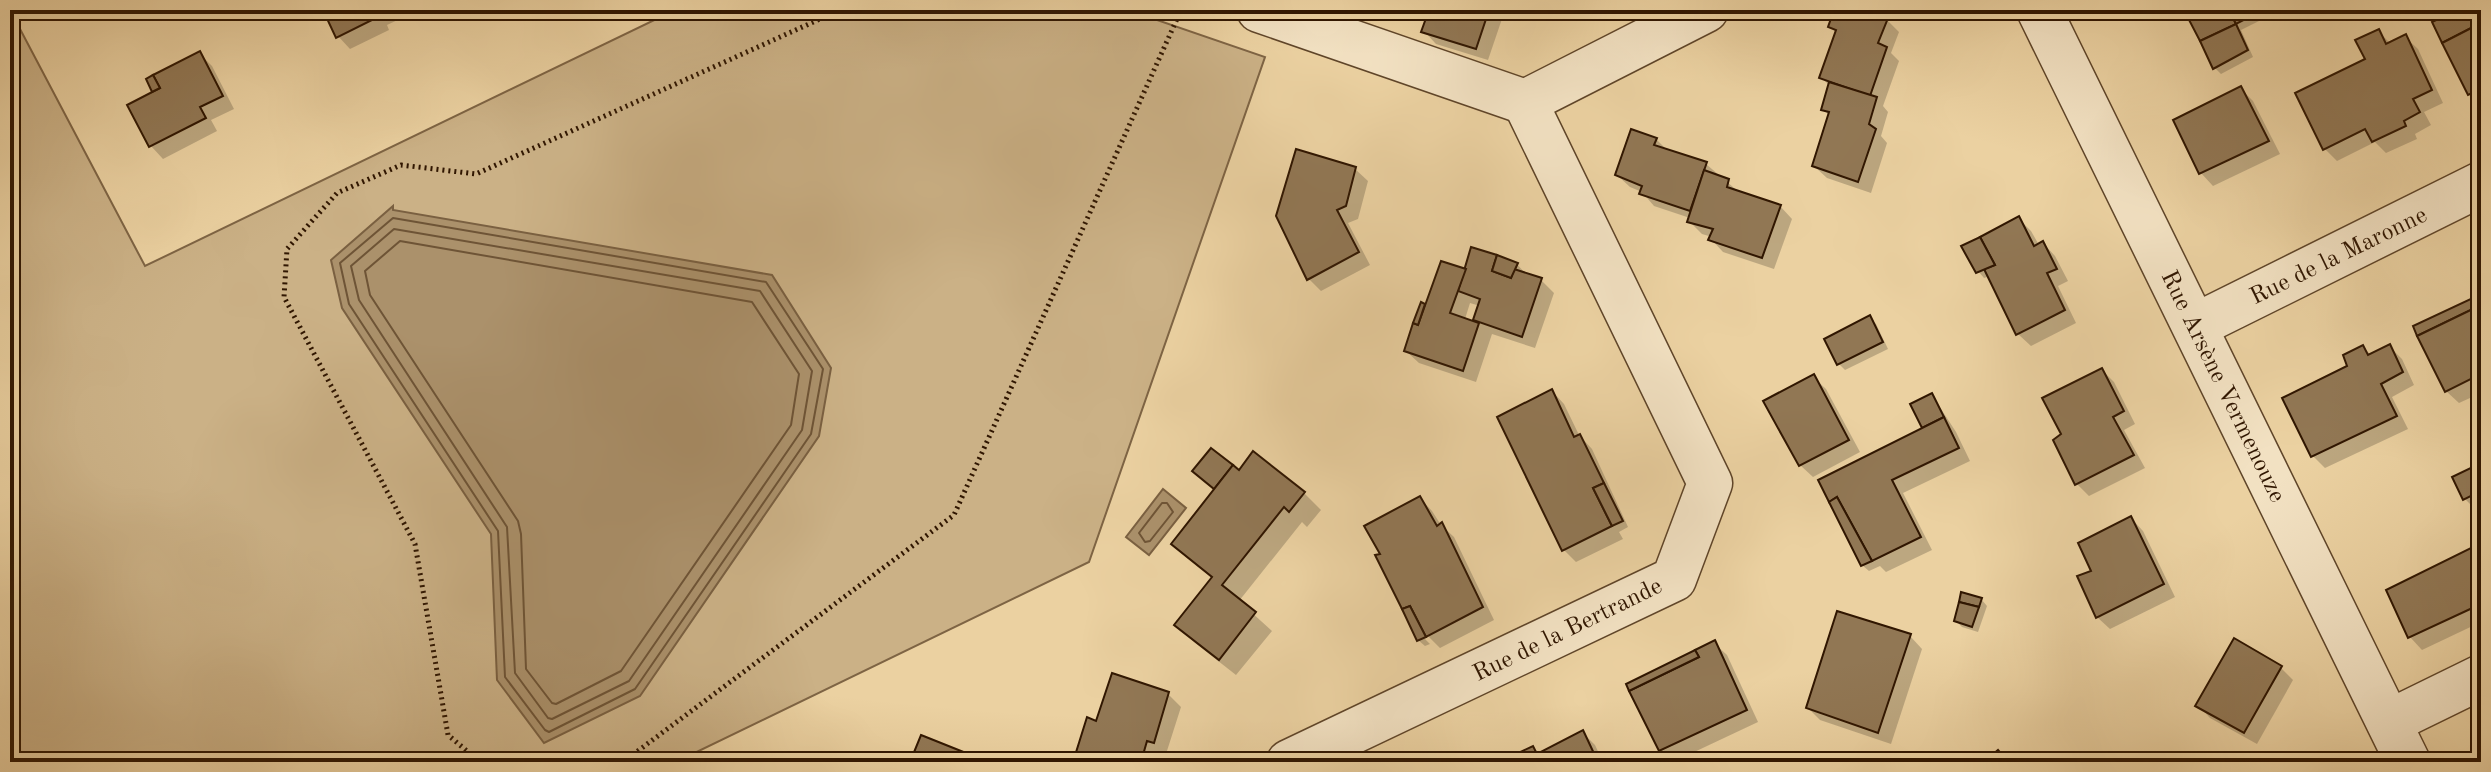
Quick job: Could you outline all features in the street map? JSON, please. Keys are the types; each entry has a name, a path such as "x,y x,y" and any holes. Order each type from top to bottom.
{"street":[{"path":"1259,10 1525,102 1706,10"},
{"name":"Rue Arsène Vermenouze","path":"2039,10 2408,762"},
{"name":"Rue de la Bertrande","path":"1289,762 1674,579 1710,483 1525,102"},
{"name":"Rue de la Maronne","path":"2195,326 2481,184"},
{"path":"2389,722 2481,677"}],"path":[{"path":"479,761 448,735 415,544 284,297 287,249 337,193 401,165 476,174 840,10"},
{"path":"623,762 954,515 1181,10"}],"shaded area":[{"path":"10,10 145,266 675,10 1128,10 1265,57 1089,562 676,762 10,762"}],"water":[{"path":"393,206 393,210 772,275 831,368 819,436 640,696 544,743 497,680 491,534 342,308 331,260"},
{"path":"1163,489 1186,508 1149,555 1126,537"}],"building":[{"path":"323,10 381,10 376,12 378,17 336,38"},
{"path":"1429,10 1489,10 1476,49 1421,32"},
{"path":"1834,10 1864,10 1888,18 1878,43 1887,47 1870,96 1819,78 1836,30 1828,27"},
{"path":"2199,10 2229,10 2236,24 2200,41 2187,16"},
{"path":"2229,10 2263,10 2236,24"},
{"path":"2457,10 2477,10 2481,23 2442,43 2432,22"},
{"path":"2481,23 2481,89 2468,95 2442,43"},
{"path":"2236,24 2248,50 2213,69 2200,41"},
{"path":"2379,29 2386,44 2406,34 2432,90 2413,99 2420,112 2404,121 2406,126 2372,142 2365,129 2323,150 2295,93 2365,59 2355,40"},
{"path":"200,51 223,96 200,107 206,118 149,147 127,105 160,88 153,75"},
{"path":"153,75 160,88 152,92 146,79"},
{"path":"1829,82 1877,97 1869,124 1876,129 1858,182 1812,166 1829,112 1821,110"},
{"path":"2241,86 2269,141 2199,174 2173,120"},
{"path":"1631,129 1657,138 1654,145 1707,162 1690,211 1639,194 1642,186 1615,175"},
{"path":"1296,149 1356,167 1346,206 1337,210 1359,252 1307,280 1276,216"},
{"path":"1704,170 1729,179 1727,187 1781,205 1762,258 1708,240 1713,229 1687,222"},
{"path":"2019,216 2034,246 2043,241 2057,269 2047,273 2065,310 2016,335 1984,269 1995,265 1980,237"},
{"path":"1980,237 1995,265 1976,273 1961,246"},
{"path":"1471,247 1497,255 1492,271 1511,278 1514,269 1542,278 1522,337 1473,320 1480,299 1458,291"},
{"path":"1497,255 1518,263 1511,278 1492,271"},
{"path":"1441,261 1466,269 1450,313 1479,323 1463,371 1404,351 1413,323 1418,325"},
{"path":"2477,296 2481,305 2417,336 2413,326"},
{"path":"1421,302 1425,304 1418,325 1413,323"},
{"path":"2481,305 2481,374 2445,392 2417,336"},
{"path":"1870,315 1883,342 1837,365 1824,339"},
{"path":"2390,344 2403,372 2381,384 2397,416 2311,457 2282,398 2347,366 2343,355 2363,345 2368,355"},
{"path":"2102,368 2124,411 2113,417 2134,455 2075,485 2053,440 2061,434 2042,398"},
{"path":"1814,374 1849,440 1799,466 1763,401"},
{"path":"1552,389 1574,437 1580,434 1604,483 1593,488 1612,526 1562,551 1497,417"},
{"path":"1932,393 1944,417 1922,428 1910,404"},
{"path":"1944,417 1959,448 1892,480 1921,537 1872,561 1837,497 1829,502 1818,480"},
{"path":"1211,448 1233,465 1214,489 1192,471"},
{"path":"1253,451 1305,492 1289,512 1284,507 1222,585 1256,612 1219,660 1174,625 1212,577 1171,544 1233,465 1239,470"},
{"path":"2481,463 2481,491 2463,500 2452,477"},
{"path":"1604,483 1623,521 1612,526 1593,488"},
{"path":"1420,496 1437,526 1442,522 1483,607 1426,637 1410,606 1402,609 1375,555 1380,554 1364,526"},
{"path":"1837,497 1872,561 1861,566 1829,502"},
{"path":"2131,516 2164,584 2096,618 2077,576 2091,571 2078,543"},
{"path":"2481,543 2481,604 2408,638 2386,590"},
{"path":"1961,592 1982,598 1979,607 1959,602"},
{"path":"1959,602 1979,607 1972,627 1954,621"},
{"path":"1410,606 1426,637 1417,641 1402,609"},
{"path":"1837,611 1911,634 1878,733 1806,708"},
{"path":"2234,638 2282,666 2244,733 2195,706"},
{"path":"1715,640 1747,710 1659,751 1629,691 1699,657 1695,650"},
{"path":"1695,650 1699,657 1629,691 1626,684"},
{"path":"1112,673 1169,692 1154,743 1147,741 1141,762 1073,762 1087,717 1096,721"},
{"path":"1583,730 1598,762 1499,762 1533,746 1537,754"},
{"path":"921,735 986,761 986,762 910,762"},
{"path":"1998,750 2008,762 1984,762"}]}
